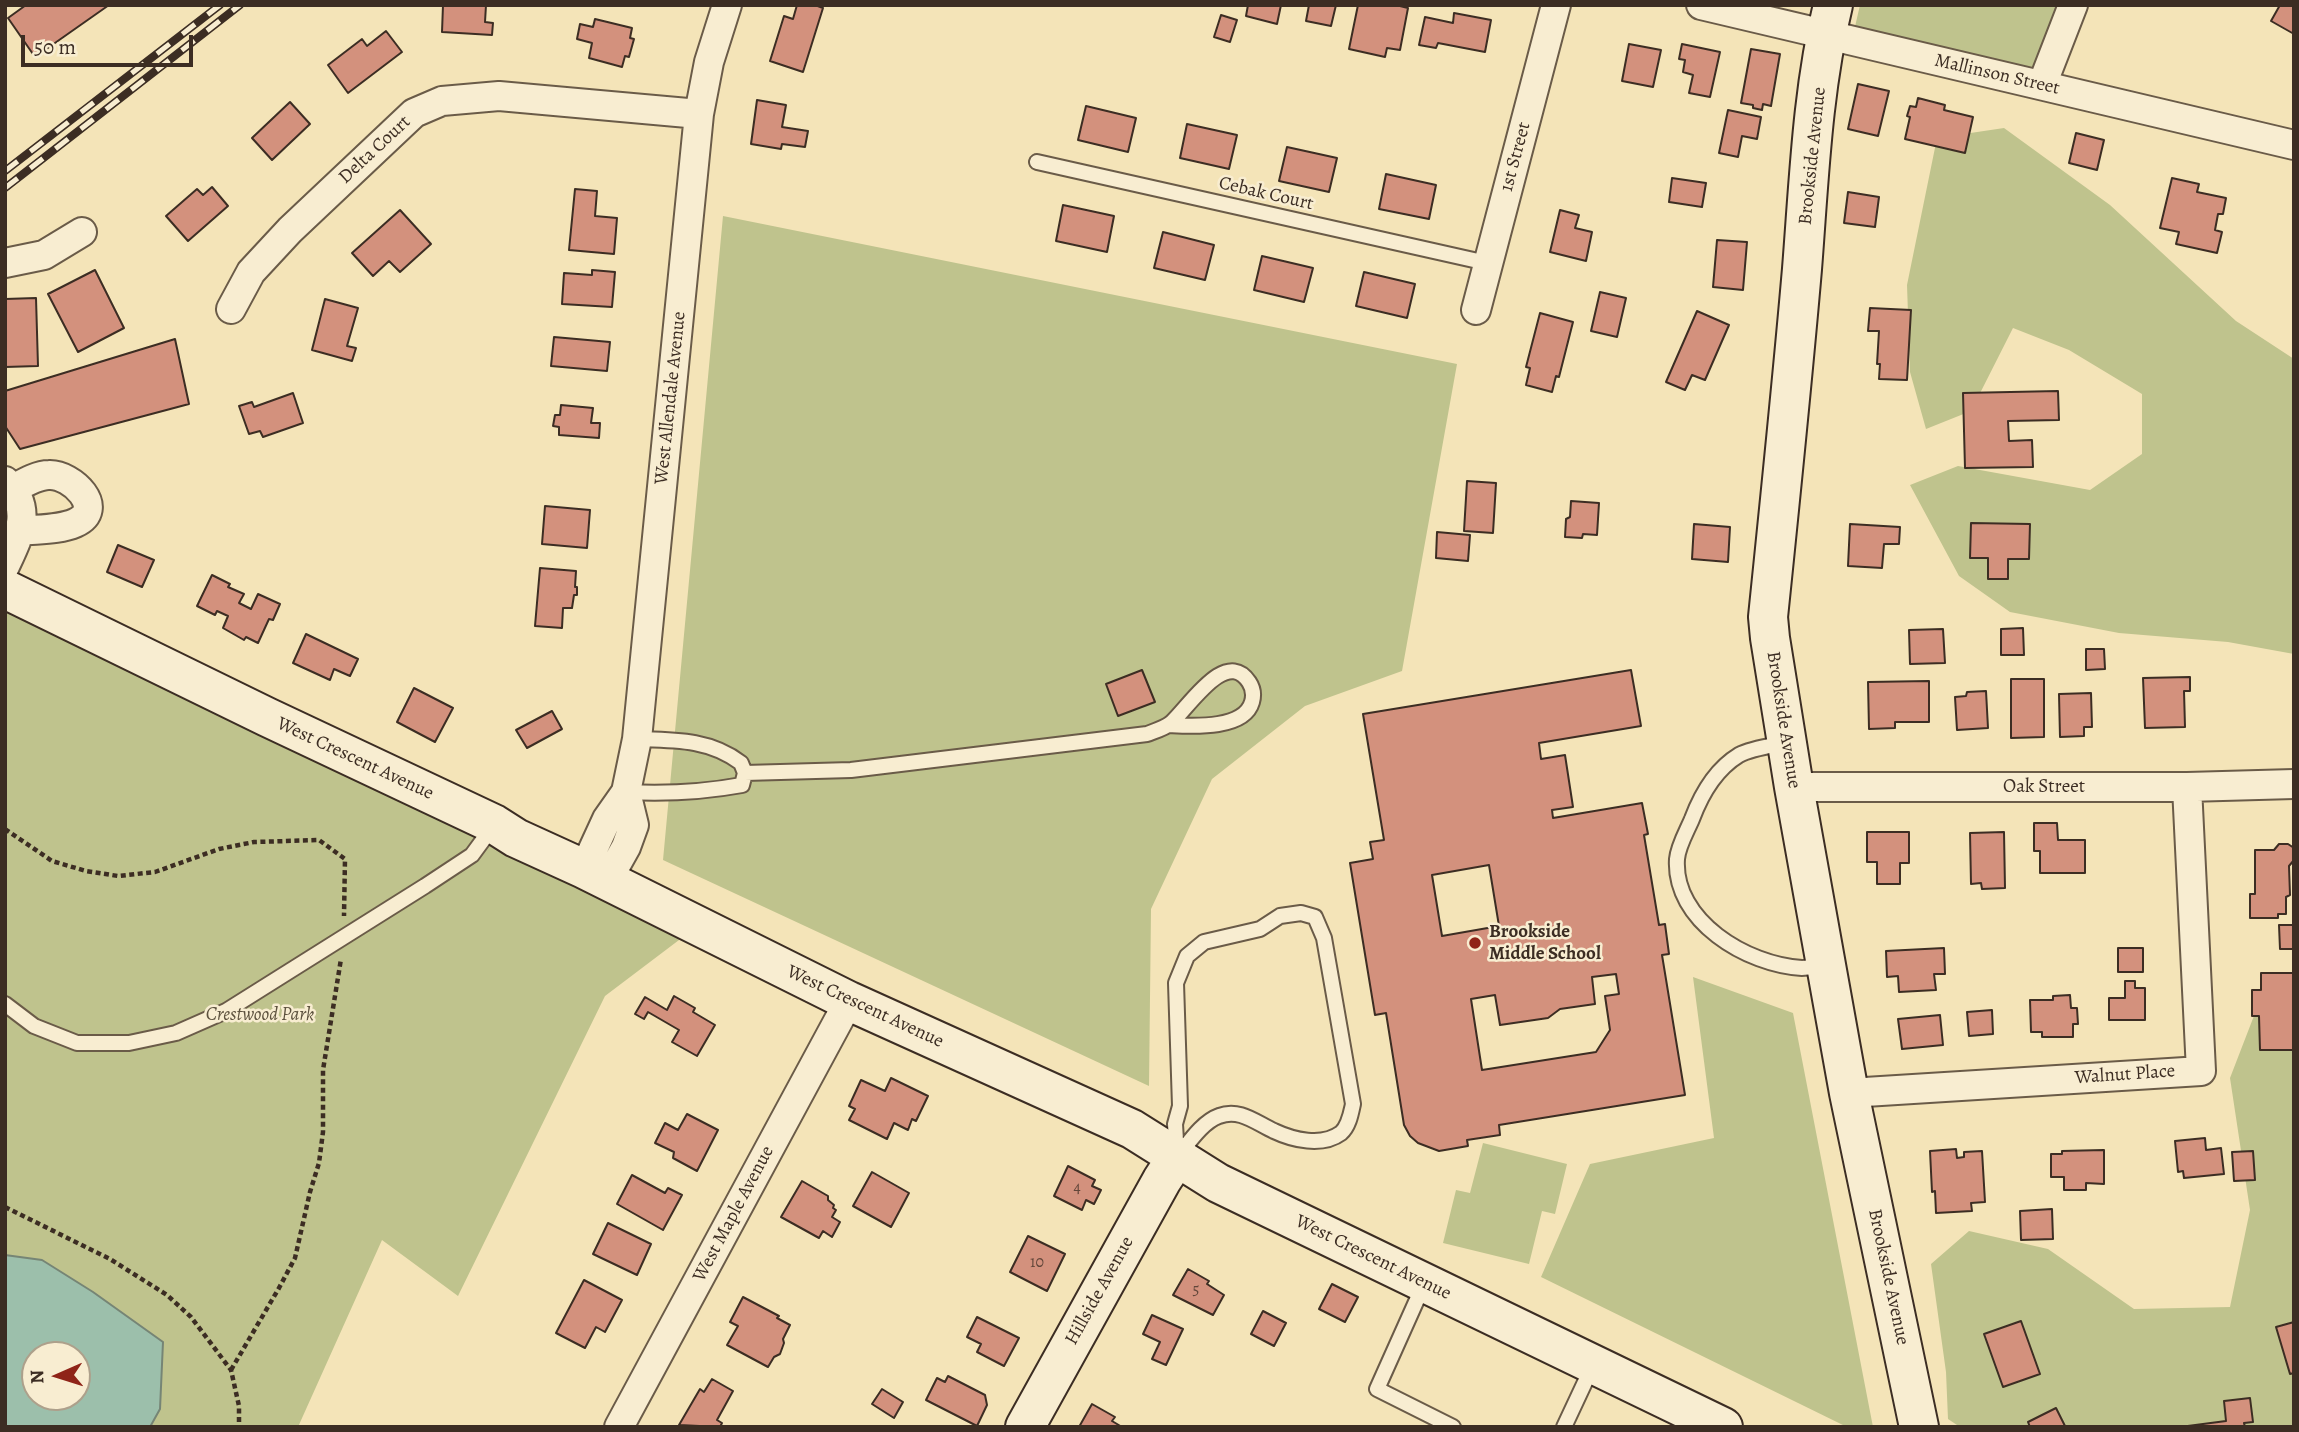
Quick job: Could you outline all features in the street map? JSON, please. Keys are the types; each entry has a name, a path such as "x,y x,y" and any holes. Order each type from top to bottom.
{"main road":[{"name":"Brookside Avenue","path":"1829,20 1813,135 1791,398 1768,617 1794,787 1849,1093 1919,1427"},
{"name":"West Crescent Avenue","path":"5,589 254,711 494,824 516,838 849,1001 1132,1129 1218,1183 1723,1427"},
{"name":"Hillside Avenue","path":"1025,1427 1177,1157"}],"street":[{"name":"West Allendale Avenue","path":"596,875 626,847 634,825 626,792 637,739 699,114 709,62 727,5"},
{"name":"1st Street","path":"1476,310 1556,5"},
{"name":"Mallinson Street","path":"1701,5 1829,20 2042,85 2294,145"},
{"path":"2042,85 2073,5"},
{"name":"Delta Court","path":"231,309 251,272 290,230 414,113 442,101 499,96 699,114"},
{"path":"5,263 44,256 82,232"},
{"path":"5,566 21,531 22,514 18,497 9,485 48,475 61,476 84,493 87,510 76,523 21,531"},
{"name":"Oak Street","path":"1794,787 2187,787 2294,784"},
{"name":"Walnut Place","path":"1849,1093 2201,1071 2187,787"},
{"name":"West Maple Avenue","path":"625,1424 849,1001"}],"lane":[{"name":"Cebak Court","path":"1037,162 1487,263"},
{"path":"745,773 851,770 1147,734 1169,725 1217,675 1231,670 1244,674 1253,688 1252,703 1244,715 1232,722 1198,726 1169,725"},
{"path":"626,792 730,788 742,785 745,773 741,763 716,748 680,740 637,739"},
{"path":"1787,743 1741,754 1725,766 1710,783 1696,808 1677,858 1680,884 1689,908 1709,929 1751,956 1774,964 1803,968 1826,965"},
{"path":"5,1004 34,1026 77,1043 128,1043 176,1033 226,1011 472,855 494,824"},
{"path":"1301,913 1315,917 1324,938 1331,970 1353,1104 1350,1119 1342,1132 1325,1140 1302,1141 1233,1113 1217,1116 1204,1126 1177,1157 1175,1124 1180,1106 1176,983 1187,956 1203,942 1260,929 1280,916 1301,913"},
{"path":"1425,1283 1377,1389 1453,1427"},
{"path":"1564,1427 1593,1363"}],"path":[{"path":"5,829 52,861 86,871 118,876 155,872 219,849 254,842 319,840 345,859 344,936 323,1070 324,1132 319,1163 295,1258 231,1370"},
{"path":"5,1207 110,1259 167,1295 191,1317 231,1370 239,1406 239,1427"}],"green space":[{"path":"1860,5 2062,5 2039,71 1854,31"},
{"path":"2004,128 2110,205 2236,321 2294,359 2294,654 2228,642 2119,633 2010,612 1959,576 1910,485 1958,466 2090,490 2142,454 2142,394 2069,350 2013,328 1971,411 1926,429 1910,372 1907,285 1937,138"},
{"path":"723,216 1457,364 1402,671 1305,706 1212,779 1151,909 1149,1086 663,860"},
{"name":"Crestwood Park","path":"5,608 683,937 605,996 458,1296 382,1240 298,1427 5,1427"},
{"path":"1693,977 1793,1013 1873,1427 1847,1427 1541,1277 1590,1164 1714,1138"},
{"path":"2294,988 2294,1427 1960,1427 1948,1419 1946,1372 1931,1264 1969,1231 2048,1249 2134,1309 2230,1307 2250,1210 2230,1078 2257,1008"},
{"path":"1483,1143 1567,1164 1555,1214 1542,1211 1529,1264 1443,1243 1456,1190 1470,1193"}],"shaded area":[{"path":"5,1255 42,1260 93,1292 163,1342 160,1409 150,1427 5,1427"}],"building":[{"path":"26,5 109,5 35,57 8,18"},
{"path":"443,5 486,5 485,22 493,23 492,35 442,32"},
{"path":"797,5 823,8 803,72 770,61 784,16 793,19"},
{"path":"1248,5 1281,5 1277,24 1246,16"},
{"path":"1309,5 1336,5 1331,26 1306,21"},
{"path":"1358,5 1396,5 1408,8 1400,50 1387,48 1385,57 1349,49"},
{"path":"2280,5 2294,5 2294,34 2271,21"},
{"path":"1454,13 1491,20 1485,52 1438,43 1436,48 1419,45 1425,17 1453,23"},
{"path":"1221,15 1237,20 1230,42 1214,37"},
{"path":"595,19 632,28 630,38 634,39 629,57 625,56 622,67 589,58 592,43 577,39 580,24 593,27"},
{"path":"386,31 402,52 348,93 328,65 362,39 367,46"},
{"path":"1629,44 1661,50 1653,87 1622,81"},
{"path":"1682,44 1720,52 1710,97 1689,93 1693,75 1683,72 1685,60 1679,59"},
{"path":"1751,49 1780,54 1771,106 1763,104 1762,110 1741,103"},
{"path":"1858,84 1889,91 1878,136 1848,129"},
{"path":"1918,98 1945,105 1944,110 1973,117 1965,153 1905,139 1910,106 1916,107"},
{"path":"757,100 786,105 782,127 808,131 805,147 782,144 781,149 751,144"},
{"path":"290,102 310,124 272,160 252,138"},
{"path":"1086,106 1136,118 1128,152 1078,140"},
{"path":"1728,110 1761,117 1757,139 1742,136 1738,157 1719,153"},
{"path":"1187,124 1237,135 1229,169 1180,158"},
{"path":"2076,133 2104,140 2097,170 2069,163"},
{"path":"1287,147 1337,158 1329,192 1279,181"},
{"path":"1386,174 1436,185 1429,219 1379,209"},
{"path":"1672,178 1706,183 1702,207 1669,202"},
{"path":"2172,178 2199,184 2197,192 2226,198 2223,214 2218,214 2215,230 2222,232 2217,253 2176,244 2179,232 2160,228"},
{"path":"212,187 228,206 188,241 166,216 197,189 203,195"},
{"path":"575,189 597,191 595,216 617,218 614,254 569,250"},
{"path":"1848,192 1879,197 1875,227 1844,223"},
{"path":"1063,205 1114,216 1107,252 1056,241"},
{"path":"400,210 431,244 400,272 389,261 373,276 352,253"},
{"path":"1560,210 1579,215 1575,228 1592,232 1586,261 1550,252"},
{"path":"1163,232 1214,245 1205,280 1154,268"},
{"path":"1717,240 1747,242 1743,290 1713,287"},
{"path":"1262,256 1313,268 1304,302 1254,290"},
{"path":"95,270 124,328 78,352 48,294"},
{"path":"592,270 615,272 612,307 562,304 564,273 592,275"},
{"path":"1364,272 1415,284 1407,318 1356,306"},
{"path":"1600,292 1626,298 1617,337 1591,331"},
{"path":"36,298 38,366 5,367 5,299"},
{"path":"325,299 358,308 347,346 356,348 352,361 312,350"},
{"path":"1870,308 1911,310 1907,380 1879,379 1879,331 1868,331"},
{"path":"1697,311 1729,325 1705,380 1692,375 1685,390 1666,382"},
{"path":"1540,313 1573,322 1559,377 1556,376 1552,392 1526,385 1530,368 1526,367"},
{"path":"554,337 610,342 607,371 551,366"},
{"path":"175,339 189,404 20,449 5,426 5,391"},
{"path":"2058,391 2059,420 2008,421 2009,441 2032,440 2033,467 1965,468 1963,393"},
{"path":"293,393 303,423 263,437 260,431 249,434 239,406 252,402 254,407"},
{"path":"561,405 593,408 591,423 600,423 599,438 559,435 559,427 553,426 555,415 560,415"},
{"path":"1467,481 1496,483 1493,533 1464,531"},
{"path":"1571,501 1599,503 1597,535 1565,537"},
{"path":"545,506 590,510 587,548 542,544"},
{"path":"1971,523 2030,524 2029,559 2008,559 2008,579 1988,579 1988,558 1970,558"},
{"path":"1694,524 1730,527 1728,562 1692,559"},
{"path":"1850,524 1900,527 1899,544 1884,544 1882,568 1848,566"},
{"path":"1437,532 1470,535 1468,561 1436,558"},
{"path":"118,545 154,560 142,587 107,572"},
{"path":"540,568 576,571 577,595 574,595 572,608 563,608 562,628 535,626"},
{"path":"212,575 230,584 228,587 244,594 239,603 251,609 258,594 280,604 273,620 269,619 258,643 246,637 244,640 223,628 228,616 217,611 215,615 197,606"},
{"path":"2023,628 2024,655 2001,655 2001,629"},
{"path":"1943,629 1945,663 1910,664 1909,630"},
{"path":"306,634 358,659 350,676 334,669 330,680 293,663"},
{"path":"2086,649 2104,649 2105,669 2086,670"},
{"path":"1142,670 1155,702 1118,716 1106,684"},
{"path":"1631,670 1641,726 1539,743 1541,759 1565,755 1573,807 1552,810 1553,818 1642,803 1648,834 1644,835 1659,925 1665,924 1669,954 1662,955 1685,1095 1499,1125 1500,1135 1467,1140 1468,1146 1439,1151 1418,1143 1410,1136 1404,1125 1386,1013 1375,1015 1350,863 1373,859 1370,842 1384,840 1363,714","holes":["1489,865 1499,926 1442,936 1432,875","1616,974 1619,994 1605,996 1610,1030 1596,1052 1482,1070 1471,999 1495,995 1500,1025 1548,1018 1560,1009 1595,1004 1592,977"]},
{"path":"2190,677 2190,691 2184,691 2185,727 2145,728 2143,678"},
{"path":"2011,679 2044,679 2044,737 2011,738"},
{"path":"1929,681 1929,722 1895,722 1895,728 1869,729 1868,682"},
{"path":"414,688 453,708 435,742 397,722"},
{"path":"1986,691 1988,728 1957,730 1955,697 1966,696 1967,692"},
{"path":"2091,693 2092,727 2084,727 2084,736 2060,737 2059,694"},
{"path":"552,711 562,729 527,748 516,730"},
{"path":"2034,823 2057,823 2058,840 2085,840 2085,873 2040,873 2040,851 2034,851"},
{"path":"1867,832 1909,832 1909,863 1900,863 1900,884 1877,884 1877,862 1867,862"},
{"path":"2004,832 2005,888 1982,889 1981,883 1971,884 1970,833"},
{"path":"2279,844 2288,844 2294,848 2294,860 2289,866 2290,895 2286,897 2286,914 2278,914 2278,918 2250,918 2250,894 2255,894 2255,850 2274,850"},
{"path":"2279,925 2294,925 2294,949 2280,949"},
{"path":"1944,948 1945,974 1934,974 1936,990 1899,992 1898,976 1887,977 1886,951"},
{"path":"2118,948 2143,948 2143,972 2118,972"},
{"path":"2261,973 2293,973 2294,1050 2260,1050 2259,1016 2252,1016 2252,990 2261,990"},
{"path":"2125,981 2135,981 2135,988 2145,988 2145,1020 2109,1020 2109,998 2125,998"},
{"path":"2070,995 2071,1008 2077,1008 2078,1024 2073,1024 2073,1037 2042,1037 2042,1032 2031,1032 2030,1000 2053,1000 2053,996"},
{"path":"674,996 695,1008 693,1012 715,1025 697,1056 672,1042 679,1030 648,1012 644,1019 635,1014 645,997 667,1010"},
{"path":"1992,1010 1993,1034 1969,1036 1967,1012"},
{"path":"1940,1015 1943,1045 1902,1049 1898,1019"},
{"path":"891,1078 928,1096 916,1121 912,1119 908,1130 894,1123 887,1139 849,1120 855,1109 849,1106 861,1080 885,1091"},
{"path":"687,1114 718,1130 697,1171 673,1158 674,1152 655,1143 665,1123 678,1130"},
{"path":"2205,1138 2206,1150 2221,1148 2224,1174 2184,1178 2183,1171 2178,1172 2175,1141"},
{"path":"1956,1149 1957,1158 1964,1157 1964,1152 1982,1151 1985,1202 1971,1203 1972,1211 1936,1213 1930,1151"},
{"path":"2104,1150 2104,1184 2086,1183 2086,1190 2064,1190 2064,1177 2051,1177 2051,1154 2062,1154 2062,1151"},
{"path":"2253,1151 2255,1180 2234,1181 2232,1152"},
{"path":"1068,1166 1095,1180 1092,1186 1101,1190 1094,1204 1086,1200 1082,1210 1054,1196"},
{"path":"872,1172 909,1193 891,1227 853,1206"},
{"path":"632,1175 665,1193 668,1188 682,1195 663,1230 617,1204"},
{"path":"802,1181 828,1196 828,1200 834,1205 836,1210 832,1217 840,1222 832,1237 823,1231 819,1238 781,1217"},
{"path":"2052,1209 2053,1239 2021,1240 2020,1211"},
{"path":"608,1223 651,1244 637,1275 593,1254"},
{"path":"1028,1236 1065,1254 1047,1291 1010,1272"},
{"path":"1188,1269 1209,1281 1207,1284 1224,1295 1213,1315 1173,1295"},
{"path":"584,1280 622,1300 605,1332 596,1327 585,1348 556,1333"},
{"path":"1332,1284 1358,1297 1345,1322 1319,1309"},
{"path":"743,1297 779,1316 777,1318 790,1325 780,1354 774,1357 768,1367 727,1345 738,1326 730,1322"},
{"path":"1263,1311 1286,1323 1274,1346 1251,1334"},
{"path":"1152,1315 1183,1329 1166,1365 1152,1359 1160,1342 1143,1334"},
{"path":"977,1317 1019,1338 1004,1366 977,1352 981,1344 967,1337"},
{"path":"2021,1321 2040,1374 2003,1387 1984,1334"},
{"path":"2294,1322 2294,1373 2290,1374 2276,1327"},
{"path":"948,1376 985,1395 987,1405 977,1426 926,1400 937,1378 945,1382"},
{"path":"712,1379 733,1391 717,1420 722,1423 720,1427 679,1425 700,1389 704,1392"},
{"path":"882,1389 903,1402 894,1418 872,1404"},
{"path":"2250,1398 2253,1422 2244,1423 2245,1427 2180,1427 2226,1421 2224,1401"},
{"path":"1092,1404 1115,1417 1112,1421 1122,1427 1079,1427"},
{"path":"2056,1408 2065,1426 2030,1427 2028,1422"}],"railway":[{"path":"5,171 220,5"},
{"path":"5,188 240,5"}],"place":[{"name":"Brookside Middle School","path":"1475,943"}]}
